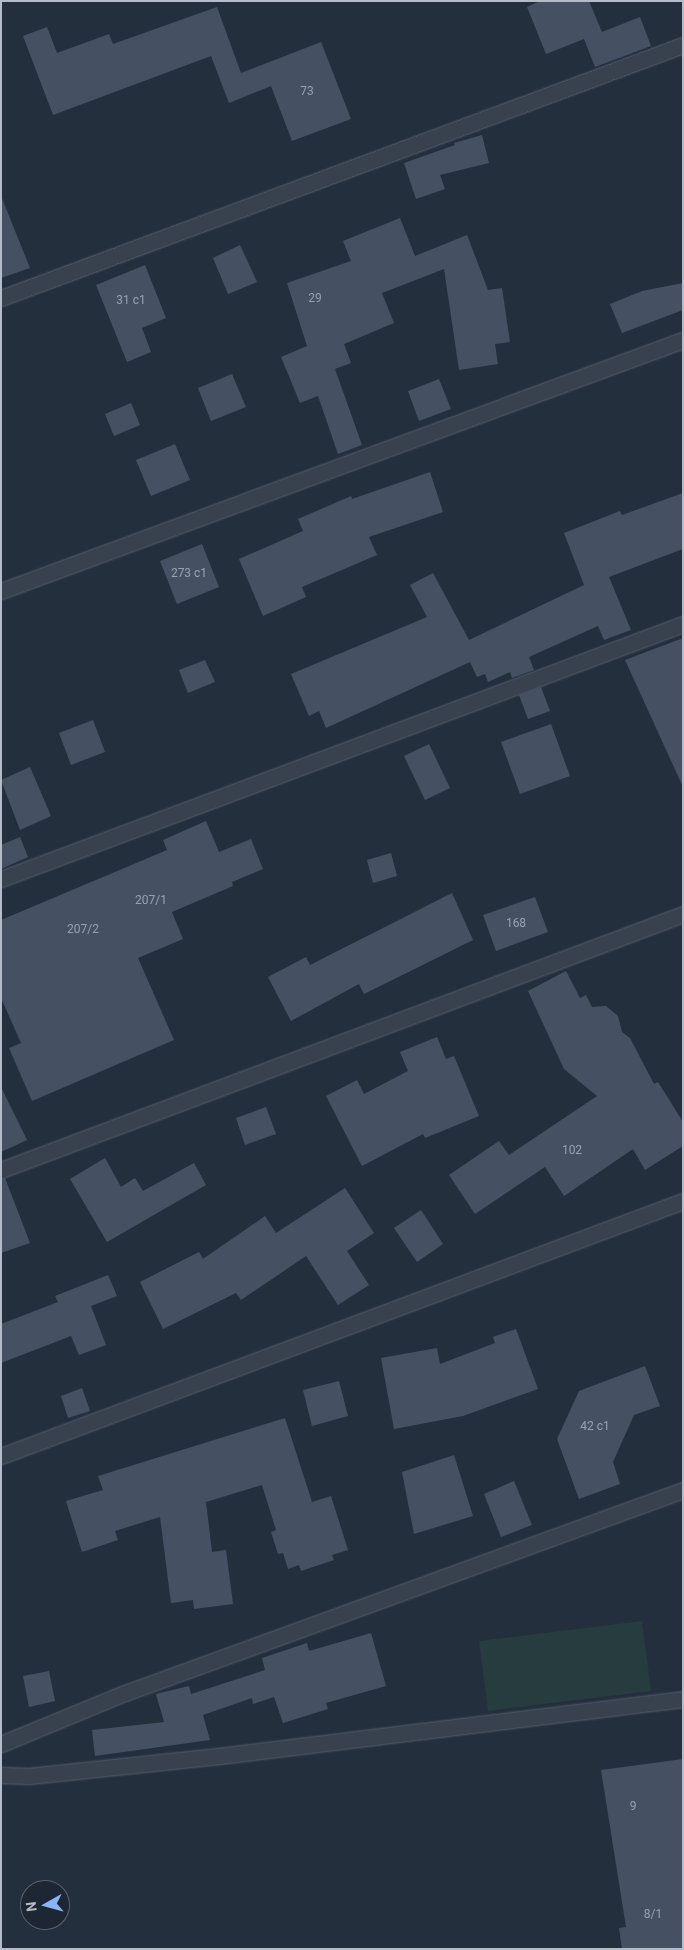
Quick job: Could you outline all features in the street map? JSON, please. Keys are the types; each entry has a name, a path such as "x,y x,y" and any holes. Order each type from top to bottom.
{"lane":[{"path":"1,298 683,45"},
{"path":"1,591 683,340"},
{"path":"1,879 683,624"},
{"path":"1,1170 683,914"},
{"path":"1,1456 683,1201"},
{"path":"1,1744 125,1693 683,1490"},
{"path":"1,1776 29,1776 228,1755 683,1699"}],"green space":[{"path":"642,1621 651,1691 488,1711 479,1641"}],"building":[{"path":"540,1 589,1 602,32 640,17 651,46 595,67 584,39 546,54 527,7"},
{"path":"217,7 241,73 321,42 351,119 292,141 271,86 229,103 211,56 53,115 23,36 47,27 57,53 109,34 113,44"},
{"path":"482,135 489,163 440,175 445,189 416,199 404,163 455,145 454,143"},
{"path":"1,196 30,268 1,278"},
{"path":"400,218 415,256 467,235 488,290 502,288 510,342 495,344 498,364 459,370 444,269 382,293 394,323 344,344 351,363 335,369 362,445 338,454 318,396 300,403 281,357 307,346 287,283 351,261 343,241"},
{"path":"240,245 257,282 228,294 213,258"},
{"path":"145,265 166,318 142,328 151,352 127,362 96,285"},
{"path":"683,283 683,310 622,333 610,304 642,291"},
{"path":"232,374 246,407 211,421 198,388"},
{"path":"439,379 451,409 419,421 408,391"},
{"path":"131,403 140,425 114,436 105,414"},
{"path":"175,444 190,480 151,496 136,460"},
{"path":"430,472 443,512 369,537 377,555 302,587 306,597 263,616 239,559 303,531 298,519 351,496 352,499"},
{"path":"683,493 683,549 609,577 631,630 604,640 598,626 529,657 534,670 512,678 510,672 488,682 485,674 477,677 470,662 326,728 319,711 309,716 291,674 427,617 410,585 433,573 469,640 584,585 564,533 620,511 622,515"},
{"path":"202,544 219,587 177,604 160,561"},
{"path":"683,638 683,787 625,660"},
{"path":"205,660 215,682 188,693 179,670"},
{"path":"541,687 550,711 528,719 519,695"},
{"path":"93,720 105,752 71,765 59,733"},
{"path":"551,724 570,776 520,794 501,742"},
{"path":"429,744 450,788 425,800 404,756"},
{"path":"30,767 51,816 20,830 1,780"},
{"path":"206,821 219,852 251,839 263,869 232,882 233,886 172,912 183,939 138,958 174,1040 32,1101 9,1048 21,1043 1,998 1,920 167,850 163,840"},
{"path":"20,837 28,857 1,869 1,845"},
{"path":"391,853 397,876 373,883 367,860"},
{"path":"452,893 473,940 364,994 359,984 291,1021 268,977 306,957 310,965"},
{"path":"535,897 548,932 496,951 483,915"},
{"path":"566,971 580,998 586,995 592,1007 606,1006 618,1016 622,1032 630,1038 654,1084 658,1082 683,1122 683,1146 645,1170 633,1149 564,1196 545,1167 475,1214 449,1175 499,1141 509,1155 597,1096 564,1069 528,991"},
{"path":"437,1037 446,1059 454,1056 479,1116 425,1138 423,1134 362,1166 326,1096 357,1080 364,1094 408,1071 400,1052"},
{"path":"1,1087 27,1140 1,1152"},
{"path":"266,1107 276,1134 245,1145 236,1118"},
{"path":"105,1158 121,1187 135,1178 143,1191 194,1163 206,1185 107,1242 70,1179"},
{"path":"5,1178 30,1243 1,1253 1,1179"},
{"path":"345,1188 374,1233 347,1251 369,1285 338,1305 306,1256 241,1300 236,1293 163,1329 140,1282 199,1252 203,1259 265,1216 276,1233"},
{"path":"421,1210 443,1244 417,1262 394,1228"},
{"path":"108,1275 117,1296 91,1306 106,1345 79,1355 71,1336 1,1363 1,1324 58,1302 55,1296"},
{"path":"516,1329 538,1389 463,1416 394,1429 381,1358 437,1348 440,1364 495,1343 493,1337"},
{"path":"645,1366 660,1406 634,1415 613,1462 620,1484 579,1499 557,1439 579,1391"},
{"path":"339,1381 348,1416 312,1426 303,1390"},
{"path":"82,1388 90,1411 68,1418 61,1396"},
{"path":"285,1418 312,1502 331,1496 348,1550 332,1555 334,1560 301,1571 299,1565 288,1569 283,1553 278,1554 271,1532 276,1530 262,1485 206,1502 212,1552 226,1550 233,1604 194,1609 193,1600 171,1603 160,1517 115,1531 118,1540 82,1552 66,1501 103,1490 98,1476"},
{"path":"454,1455 473,1516 414,1534 402,1472"},
{"path":"514,1481 532,1525 501,1537 484,1494"},
{"path":"371,1633 386,1686 326,1703 328,1709 283,1723 274,1697 253,1704 252,1698 203,1715 210,1740 95,1756 92,1730 164,1722 156,1694 189,1686 191,1694 265,1670 262,1658 307,1643 309,1651"},
{"path":"49,1671 55,1701 29,1707 23,1676"},
{"path":"683,1759 683,1949 622,1949 619,1928 626,1927 601,1770"}]}
